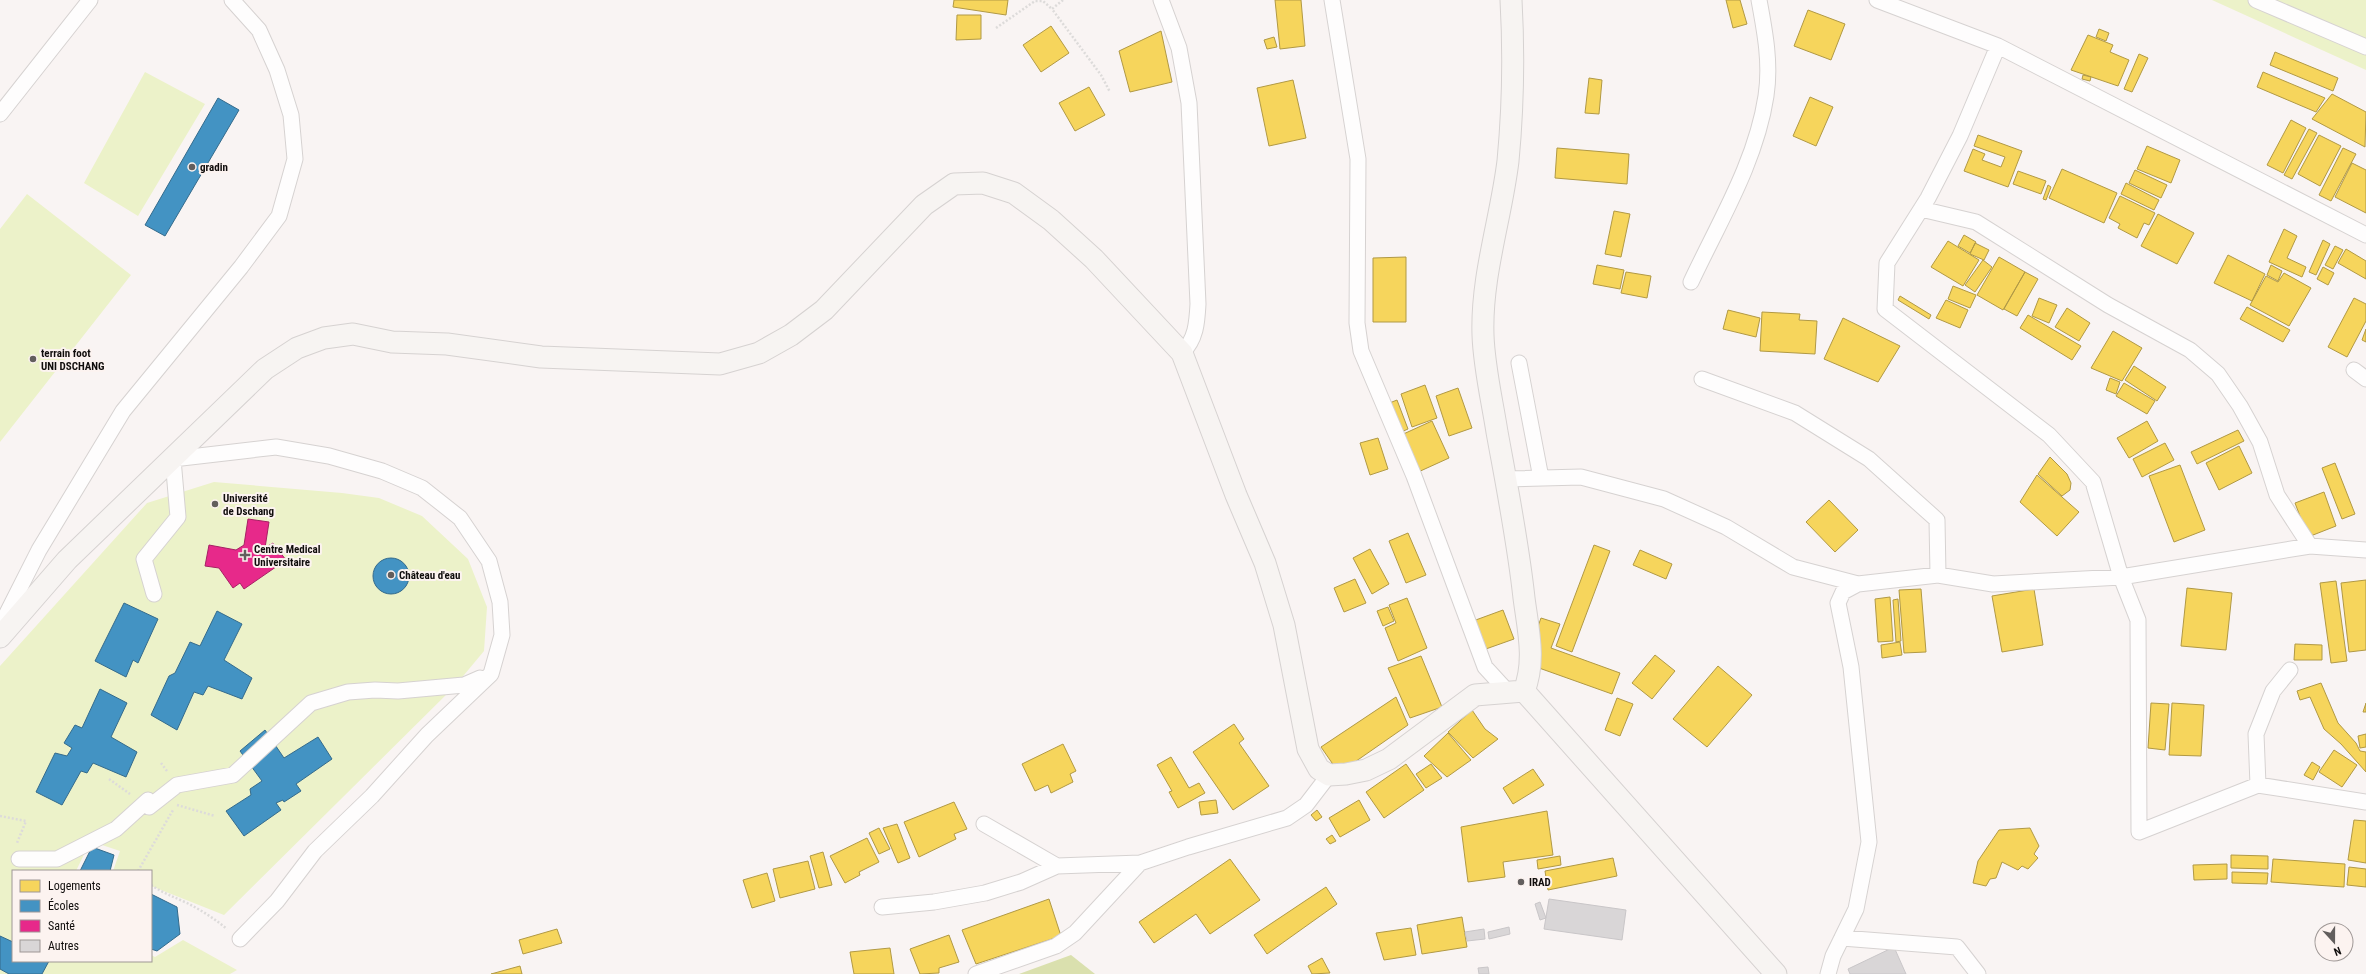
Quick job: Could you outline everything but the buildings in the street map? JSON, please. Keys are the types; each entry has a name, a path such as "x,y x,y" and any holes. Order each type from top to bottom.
{"street":[{"path":"0,114 90,0"},
{"path":"1,631 39,550 123,410 241,267 279,216 295,159 291,115 277,70 259,30 232,0"},
{"path":"1161,0 1178,48 1189,103 1198,304 1197,326 1188,346 1182,353"},
{"path":"1332,0 1358,159 1357,323 1362,351 1414,476 1485,666 1515,691 1776,974"},
{"path":"1,631 67,560 265,369 297,348 324,338 353,334 392,342 447,344 541,357 720,364 759,353 791,335 824,310 924,205 954,184 983,183 1014,193 1045,216 1094,259 1182,353 1236,495 1265,563 1284,625 1308,748 1319,769 1329,775 1346,774 1366,770 1389,760 1474,695 1515,691 1530,676 1531,648 1520,561 1491,399 1483,335 1485,303 1493,244 1508,162 1512,80 1511,0"},
{"path":"1691,282 1750,157 1766,96 1768,49 1759,0"},
{"path":"1877,0 1998,46 2366,235"},
{"path":"2256,0 2366,47"},
{"path":"1998,46 1960,136 1921,209 1887,263 1885,309 2049,435 2093,482 2121,577 2138,620 2139,832 2258,785 2366,802"},
{"path":"1921,209 1976,222 2108,305 2190,350 2218,374 2240,406 2260,442 2277,495 2310,546"},
{"path":"1519,363 1541,478"},
{"path":"1702,379 1795,413 1869,459 1936,520 1938,575"},
{"path":"173,459 276,447 329,456 382,471 422,488 460,518 489,561 500,602 502,635 490,674 427,735 372,796 315,851 277,901 240,939"},
{"path":"154,594 144,559 178,517 173,459"},
{"path":"1505,479 1581,477 1664,499 1726,527 1793,566 1858,584"},
{"path":"1828,974 1833,956 1856,909 1868,842 1851,667 1838,603 1843,592 1858,584 1938,575 1993,584 2121,577 2310,546 2366,550"},
{"path":"2258,785 2256,734 2273,691 2290,670"},
{"path":"20,859 57,859 116,829 148,800 149,807 177,785 233,775 311,703 348,692 375,690 398,691 464,686 490,674"},
{"path":"882,907 934,902 985,892 1021,882 1057,866 1140,863 1188,847 1287,818 1306,805 1329,775"},
{"path":"984,824 1057,866"},
{"path":"976,974 1056,946 1075,933 1140,863"},
{"path":"1842,938 1957,947 1978,974"}],"path":[{"path":"1052,9 1063,0"},
{"path":"996,28 1035,1 1043,1 1052,9 1101,75 1110,92"},
{"path":"139,870 180,799"},
{"path":"0,816 26,821 17,842 20,859"},
{"path":"152,886 166,895 187,904 212,918 240,939"}],"green space":[{"path":"2212,0 2366,0 2366,70"},
{"path":"145,72 205,104 138,216 84,183"},
{"name":"terrain foot UNI DSCHANG","path":"27,194 131,275 0,442 0,229"},
{"path":"214,482 342,493 379,498 422,516 468,559 487,607 484,651 454,687 224,915 152,886 152,870 113,870 120,851 96,843 88,846 76,870 12,870 12,962 152,962 152,956 155,957 183,940 237,970 230,974 0,974 0,666 147,503"},
{"path":"1071,955 1095,974 1019,974"}],"place":[{"name":"gradin","path":"192,167"},
{"name":"terrain foot UNI DSCHANG","path":"33,359"},
{"name":"Université de Dschang","path":"215,504"},
{"name":"Centre Medical Universitaire","path":"245,555"},
{"name":"Château d'eau","path":"391,575"},
{"name":"IRAD","path":"1521,882"}]}
